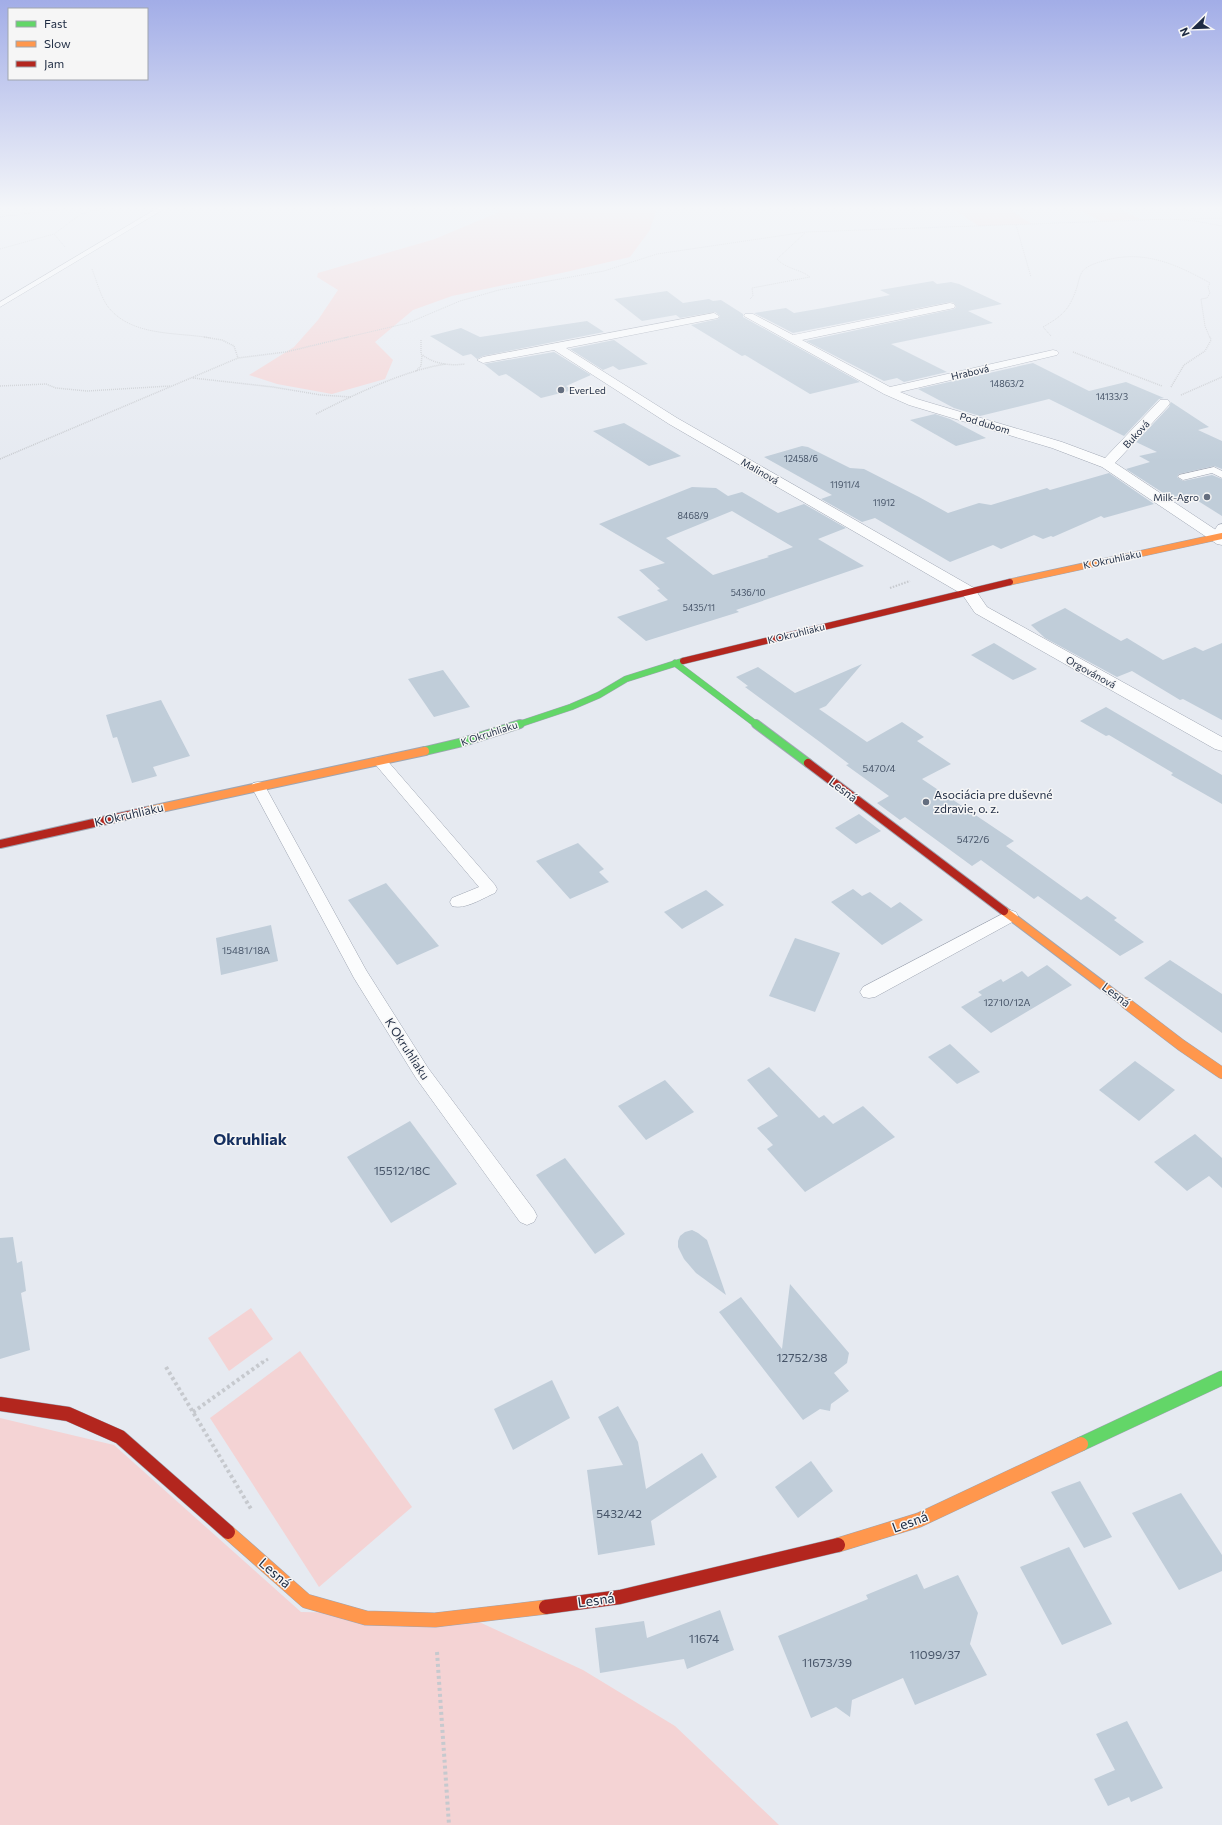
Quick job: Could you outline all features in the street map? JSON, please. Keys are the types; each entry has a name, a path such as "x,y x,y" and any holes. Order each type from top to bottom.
{"street":[{"path":"792,339 950,306"},
{"path":"483,360 714,316"},
{"name":"Pod dubom","path":"749,316 888,391 913,402 1057,445 1107,464 1220,535"},
{"name":"Malinová","path":"556,346 673,421 968,590"},
{"name":"Hrabová","path":"888,391 1052,353"},
{"name":"Buková","path":"1107,464 1168,401"},
{"name":"K Okruhliaku","path":"0,844 463,742 564,709 599,695 626,679 675,663 968,590 1220,535"},
{"name":"Orgovánová","path":"968,590 981,610 1222,745"},
{"name":"Lesná","path":"675,663 1181,1045 1222,1073"},
{"name":"Lesná","path":"0,1404 68,1414 120,1437 306,1601 366,1618 435,1620 505,1613 620,1597 824,1550 919,1520 1222,1378"}],"lane":[{"path":"0,305 23,291"},
{"path":"1183,477 1214,470 1222,475"},
{"path":"380,761 489,889 458,902"},
{"name":"K Okruhliaku","path":"258,786 360,974 380,1007 422,1073 527,1216"},
{"path":"869,992 1010,916"}],"path":[{"path":"100,291 110,309 123,321 150,331 222,340 234,346 235,353 238,358"},
{"path":"0,459 238,358 286,352 408,323 419,317 460,301 495,291"},
{"path":"749,316 754,313 744,305 753,296 752,291"},
{"path":"1051,336 1043,327 1055,320 1071,305 1076,291"},
{"path":"1168,401 1170,389 1177,380 1184,365 1205,351 1212,340 1205,326 1201,299 1207,298 1209,291"},
{"path":"416,372 421,366 421,340"},
{"path":"1073,352 1170,389"},
{"path":"422,355 427,360 446,364"},
{"path":"316,414 351,397 434,365 463,364 483,360"},
{"path":"1168,401 1222,377"},
{"path":"192,378 272,387 320,396 351,397"},
{"path":"0,386 46,384 52,389 70,391 173,386"},
{"path":"193,1412 268,1359"},
{"path":"166,1367 252,1511"},
{"path":"435,1620 449,1825"}],"shaded area":[{"path":"337,291 475,291 452,296 413,310 375,342 393,360 385,379 332,394 277,384 249,375 294,347 318,320"},
{"path":"251,1308 273,1339 229,1371 208,1338"},
{"path":"300,1351 412,1507 319,1587 210,1418"},
{"path":"0,1418 114,1445 301,1612 464,1615 583,1670 675,1726 779,1825 0,1825"}],"building":[{"path":"667,291 683,303 709,299 713,301 721,300 743,314 743,317 860,382 810,394 745,355 742,356 691,325 718,319 720,316 715,312 680,318 676,315 642,321 614,299"},
{"path":"882,291 974,291 1002,304 968,311 993,323 891,344 947,372 904,382 897,378 884,381 806,341 954,309 956,307 954,303 950,302 793,333 754,313 786,308 794,313 890,295"},
{"path":"587,321 604,332 483,356 477,359 471,354 463,356 430,336 461,328 480,337"},
{"path":"614,340 648,364 619,370 613,366 603,370 570,349"},
{"path":"554,352 591,375 566,386 573,390 541,398 506,374 499,376 484,364"},
{"path":"1033,363 1089,391 1126,382 1164,398 1159,399 1124,436 1049,399 980,416 954,408 918,389"},
{"path":"1171,402 1209,427 1198,430 1222,441 1222,469 1214,466 1179,474 1177,477 1183,481 1212,475 1222,479 1222,516 1187,494 1171,498 1126,469 1150,462 1139,456 1157,452 1136,442 1169,407"},
{"path":"935,414 950,419 986,438 956,446 910,420"},
{"path":"624,423 681,456 649,466 593,431"},
{"path":"802,446 808,447 850,468 864,469 948,513 979,503 991,505 1047,488 1050,490 1109,473 1154,504 1104,518 1101,516 1053,537 1051,536 1043,539 1034,535 1001,549 993,545 950,562 875,518 862,522 821,499 832,495 764,457"},
{"path":"692,487 716,488 728,496 742,492 778,513 804,504 846,528 818,539 864,566 736,610 739,612 646,641 617,617 668,600 657,590 660,589 639,570 665,563 599,524","holes":["732,511 793,547 767,556 769,557 713,575 666,538"]},
{"path":"1065,608 1121,641 1127,638 1163,660 1195,647 1203,651 1222,643 1222,720 1183,699 1180,700 1132,671 1117,677 1045,638 1031,625"},
{"path":"994,643 1037,669 1013,680 971,655"},
{"path":"862,664 826,706 819,709 867,742 902,722 924,737 917,741 951,764 922,779 1014,841 1006,846 1081,900 1087,896 1117,918 1114,920 1144,942 1120,956 1038,896 1034,899 981,860 972,866 905,817 900,820 877,803 889,796 846,765 849,764 820,742 745,687 748,686 736,677 758,667 795,693"},
{"path":"443,670 470,707 434,717 408,679"},
{"path":"161,700 190,756 153,767 157,776 132,783 117,737 113,738 106,715"},
{"path":"1106,707 1222,775 1222,804 1171,775 1173,773 1109,735 1106,736 1080,721"},
{"path":"859,814 881,831 856,844 835,828"},
{"path":"578,843 604,869 599,872 609,882 570,899 536,861"},
{"path":"386,883 439,946 397,965 348,900"},
{"path":"853,889 862,896 870,892 891,908 900,902 923,920 882,945 831,902"},
{"path":"706,890 724,905 682,929 664,912"},
{"path":"271,925 278,961 221,975 216,938"},
{"path":"795,938 840,953 815,1012 769,996"},
{"path":"1170,960 1222,994 1222,1033 1144,978"},
{"path":"1047,965 1072,985 991,1033 961,1007 982,995 978,992 1001,979 1003,982 1022,971 1028,977"},
{"path":"950,1044 980,1072 957,1084 928,1057"},
{"path":"1135,1061 1175,1090 1139,1121 1099,1090"},
{"path":"769,1067 819,1118 824,1115 833,1124 863,1106 895,1137 805,1192 767,1149 773,1145 757,1128 778,1116 747,1080"},
{"path":"665,1080 694,1112 646,1140 618,1106"},
{"path":"410,1121 457,1184 391,1223 347,1157"},
{"path":"1195,1134 1222,1158 1222,1188 1209,1176 1187,1191 1154,1162"},
{"path":"565,1158 625,1234 595,1254 536,1175"},
{"path":"692,1230 707,1240 726,1295 696,1273 684,1259 678,1247 678,1241 680,1236 685,1232"},
{"path":"13,1237 17,1263 22,1261 26,1291 21,1293 30,1350 0,1359 0,1238"},
{"path":"790,1284 849,1353 847,1363 834,1373 849,1391 831,1404 830,1411 820,1409 803,1420 719,1312 741,1297 782,1349"},
{"path":"552,1380 570,1418 513,1450 494,1409"},
{"path":"618,1406 638,1442 646,1489 702,1453 717,1477 651,1521 655,1545 598,1555 587,1470 623,1465 598,1417"},
{"path":"811,1461 833,1491 798,1518 775,1487"},
{"path":"1080,1481 1112,1537 1084,1548 1051,1492"},
{"path":"1181,1493 1222,1555 1222,1571 1179,1590 1132,1513"},
{"path":"1069,1547 1112,1624 1062,1645 1020,1567"},
{"path":"917,1574 924,1589 958,1575 978,1613 970,1644 987,1675 915,1705 903,1678 852,1700 850,1717 836,1707 811,1718 778,1636 868,1599 866,1595"},
{"path":"720,1610 734,1650 687,1669 684,1659 600,1673 595,1628 644,1621 647,1638"},
{"path":"1127,1721 1163,1788 1131,1802 1129,1797 1108,1806 1094,1779 1115,1770 1096,1734"}],"traffic: fast":[{"path":"425,751 463,742 571,707 599,695 626,679 683,661"},
{"path":"675,663 808,763"},
{"path":"1081,1444 1222,1378"}],"traffic: slow":[{"path":"1010,582 1222,536"},
{"path":"147,811 425,751"},
{"path":"1004,911 1181,1045 1222,1073"},
{"path":"838,1545 919,1520 1081,1444"},
{"path":"228,1532 306,1601 366,1618 435,1620 546,1607"}],"traffic: jam":[{"path":"683,661 1010,582"},
{"path":"808,763 1004,911"},
{"path":"0,844 147,811"},
{"path":"0,1404 68,1414 120,1437 228,1532"},
{"path":"546,1607 620,1597 838,1545"}],"place":[{"name":"EverLed","path":"561,390"},
{"name":"Milk-Agro","path":"1207,497"},
{"name":"Asociácia pre duševné zdravie, o. z.","path":"926,802"}],"district":[{"name":"Okruhliak","path":"250,1139"}]}
